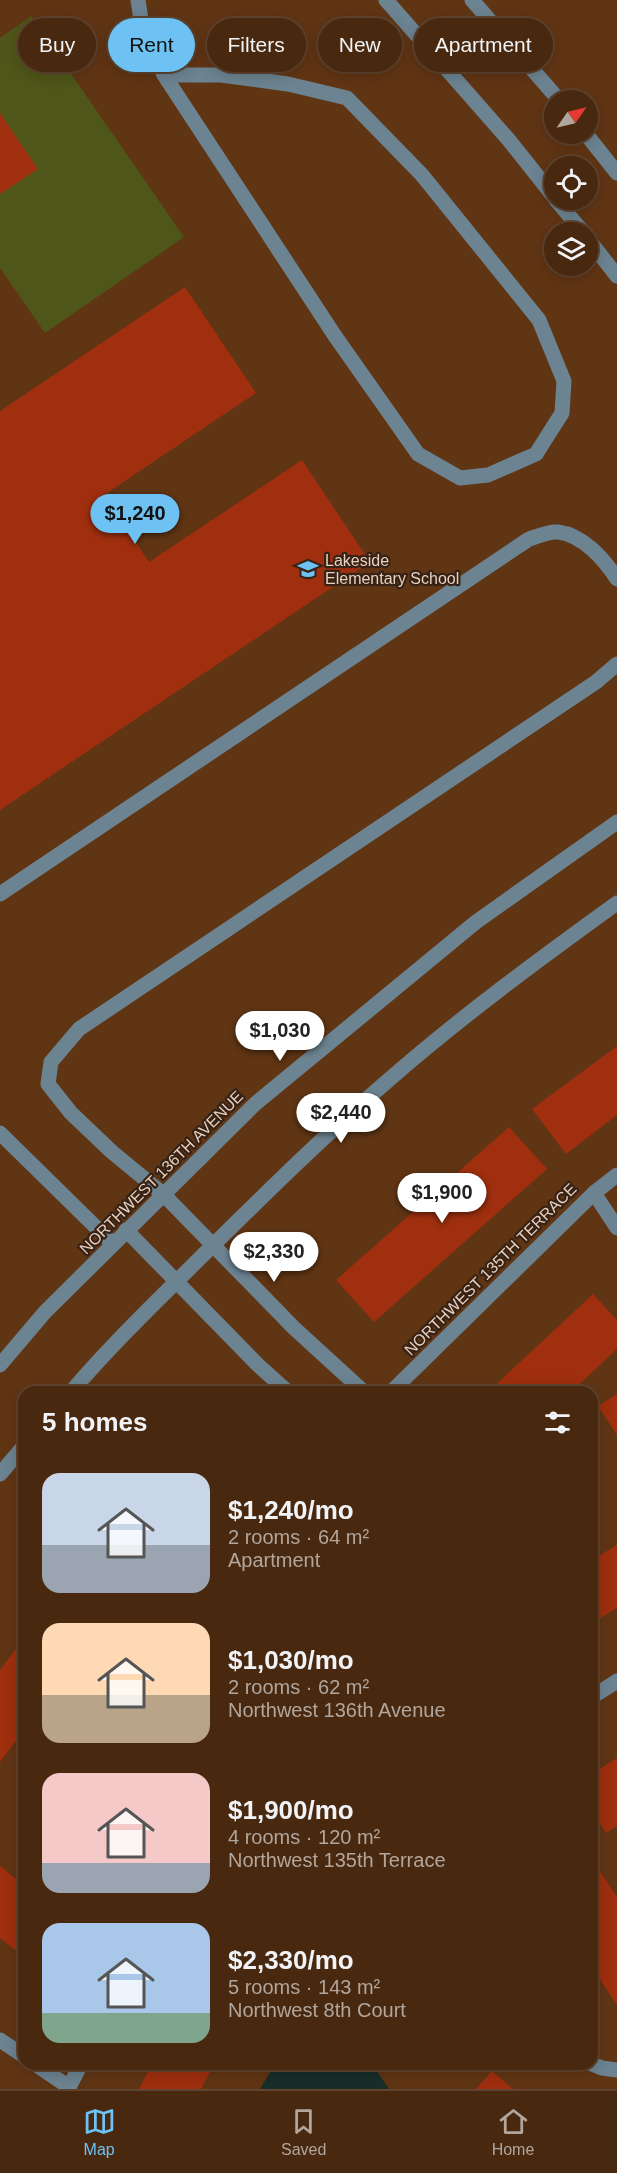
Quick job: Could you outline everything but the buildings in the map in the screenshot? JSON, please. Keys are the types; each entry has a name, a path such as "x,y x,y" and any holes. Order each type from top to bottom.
{"street":[{"path":"138,0 141,20 164,75 335,336 418,454 460,478 488,475 536,454 562,413 564,381 539,320 422,175 347,98 288,84 221,75 164,75"},
{"path":"386,0 508,139 544,184"},
{"path":"472,0 550,90"},
{"path":"594,144 617,173"},
{"path":"565,210 575,222"},
{"path":"598,252 617,276"},
{"path":"0,894 529,538 556,532 577,539 604,560 617,579"},
{"path":"357,1386 294,1328 163,1194 118,1158 79,1121 48,1084 51,1062 79,1029 586,689 617,664"},
{"name":"NORTHWEST 136TH AVENUE","path":"0,1365 45,1312 255,1104 476,922 617,822"},
{"path":"76,1386 213,1245 304,1156 385,1083 475,1010 617,903"},
{"path":"0,1133 113,1244"},
{"name":"NORTHWEST 135TH TERRACE","path":"397,1386 594,1193 617,1175"},
{"path":"594,1193 617,1228"},
{"path":"126,1230 282,1386"},
{"path":"0,1474 18,1453"},
{"path":"598,1693 617,1681"},
{"path":"0,2040 18,2052"},
{"path":"43,2070 68,2088 78,2070"}],"green space":[{"path":"18,25 18,72 70,72 184,237 45,333 0,268 0,38"}],"water":[{"path":"271,2070 376,2070 389,2089 260,2089"}],"place":[{"name":"Lakeside Elementary School","path":"308,569"}]}
